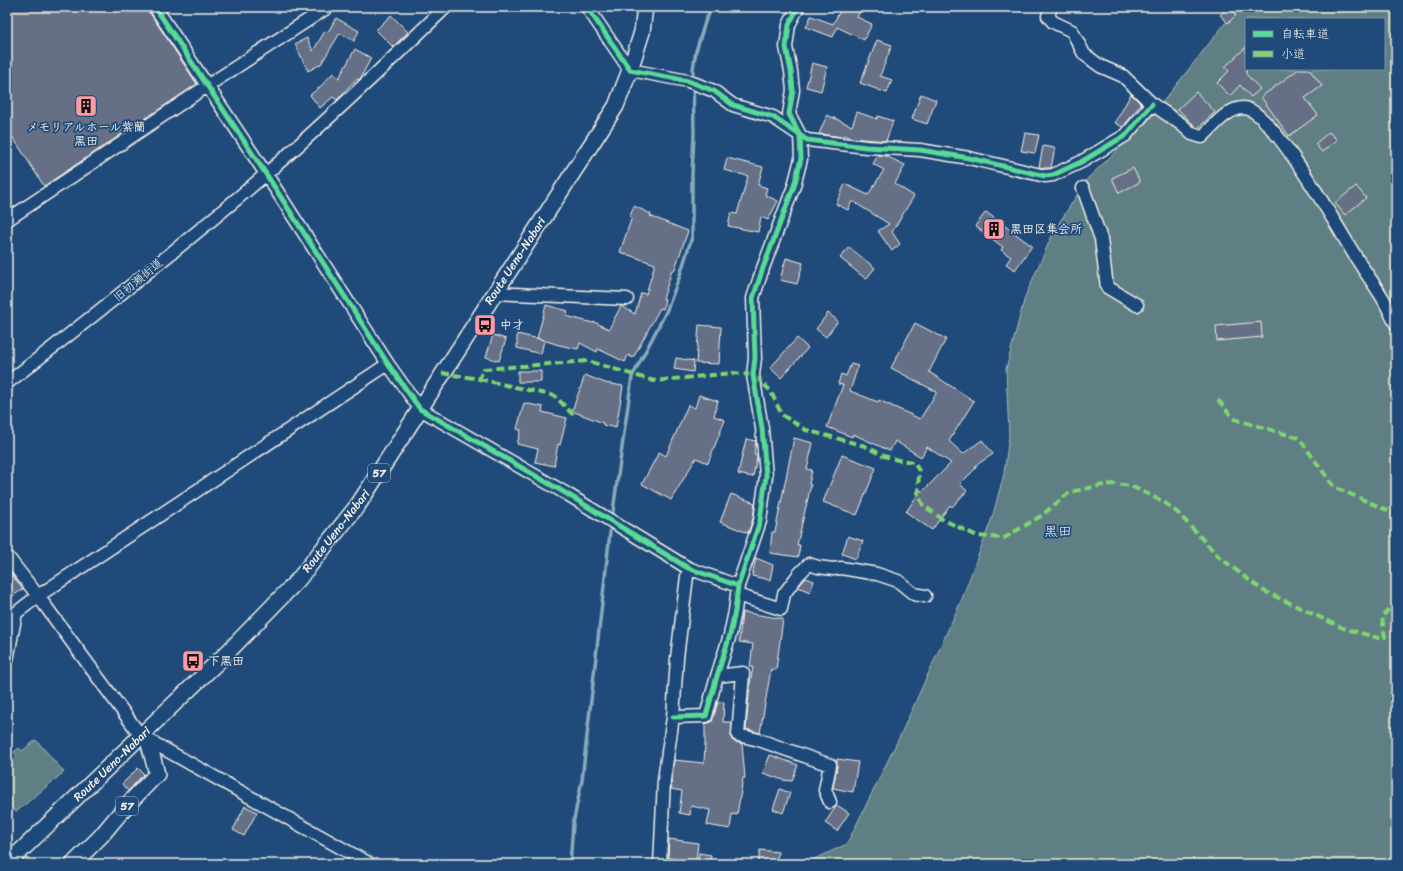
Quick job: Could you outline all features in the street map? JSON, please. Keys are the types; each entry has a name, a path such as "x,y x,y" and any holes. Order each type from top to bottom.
{"main road":[{"name":"Route Ueno-Nabari","path":"7,864 144,738 298,580 358,505 616,106 630,70 642,32 645,7"},
{"name":"Route Ueno-Nabari","path":"73,864 101,836 126,806 157,774 144,738"}],"street":[{"path":"155,7 266,174 388,364 420,409 618,525 688,568 781,608 784,594 799,574 809,564 818,567 833,569 841,568 877,574 898,581 914,594 925,596"},
{"path":"7,220 328,7"},
{"name":"旧初瀬街道","path":"7,383 97,314 266,174 368,82 446,7"},
{"path":"587,7 630,70 694,83 714,91 733,105 773,117 807,140 866,147 920,150 969,158 1045,176 1053,175 1081,162 1126,135 1152,104"},
{"path":"673,717 706,716 730,635 735,612 737,590 760,521 766,476 762,428 753,375 755,358 754,298 763,268 794,186 801,160 800,136 788,114 793,90 792,71 786,47 789,25 798,7"},
{"path":"1051,7 1048,16 1053,22 1072,31 1084,54 1100,66 1123,76 1152,104 1181,124 1192,134 1202,137 1225,115 1234,110 1244,108 1253,110 1261,117 1294,158 1319,194 1354,255 1382,296 1396,324"},
{"path":"1083,188 1101,239 1107,287 1137,305"},
{"path":"494,293 627,299"},
{"path":"7,660 10,635 16,613 38,596 388,364"},
{"path":"7,556 144,738 370,864"},
{"path":"660,864 664,780 673,717 677,658 688,568"},
{"path":"717,676 743,673 738,735 759,740 830,765 825,790 830,802"}],"green space":[{"path":"1238,7 1396,7 1396,864 804,864 847,844 900,736 962,599 992,518 1004,474 1009,436 1006,369 1025,297 1054,231 1088,178 1147,122"},
{"path":"36,740 64,772 16,812 7,801 7,765 17,756 14,752 19,748 22,751"}],"building":[{"name":"メモリアルホール紫蘭 黒田","path":"7,7 146,7 197,84 44,186 7,128"},
{"path":"842,7 862,7 857,17 872,24 864,40 837,27 833,37 806,27 811,16 833,24"},
{"path":"1228,7 1236,15 1228,23 1220,15"},
{"path":"391,15 408,32 393,47 376,30"},
{"path":"336,18 359,31 354,41 340,33 321,64 308,71 295,44 307,38 313,51 325,31 328,32"},
{"path":"877,40 892,45 880,76 892,80 887,93 860,83"},
{"path":"1245,48 1246,74 1260,89 1251,97 1240,85 1230,96 1217,83 1229,71 1225,67"},
{"path":"355,49 371,58 360,79 356,79 337,100 333,97 320,108 310,95 333,73 339,78"},
{"path":"812,63 827,67 821,91 806,87"},
{"path":"1298,70 1310,70 1322,86 1305,98 1318,115 1289,136 1261,97"},
{"path":"1196,92 1215,112 1198,128 1178,109"},
{"path":"921,94 936,100 927,124 912,119"},
{"path":"1131,94 1141,104 1123,127 1115,123"},
{"path":"857,112 877,119 878,116 893,121 886,141 852,138 844,135 843,137 819,134 827,115 852,126"},
{"path":"1329,132 1337,140 1322,152 1315,144"},
{"path":"1025,133 1039,135 1035,153 1021,151"},
{"path":"1043,146 1055,148 1051,168 1039,167"},
{"path":"878,155 886,156 905,165 895,184 914,196 892,232 900,244 892,251 878,231 889,224 852,201 848,210 836,204 845,184 868,195 884,170 873,164"},
{"path":"727,158 763,167 758,185 767,188 765,195 778,201 768,220 761,217 758,232 728,226 731,213 737,214 748,176 724,170"},
{"path":"1133,168 1140,182 1119,193 1112,178"},
{"path":"1356,186 1366,198 1345,215 1335,203"},
{"path":"634,206 651,214 650,216 688,231 674,271 672,270 663,299 665,299 663,309 660,308 633,358 628,355 625,362 598,349 597,352 580,343 578,349 537,338 546,305 568,311 566,316 594,322 609,329 621,306 635,314 641,293 646,294 655,264 620,252 632,217 630,216"},
{"path":"986,212 1032,246 1015,270 1006,264 1011,257 1001,250 1003,247 975,226"},
{"path":"849,247 875,268 866,279 840,258"},
{"path":"786,258 803,263 797,284 780,280"},
{"path":"828,313 838,321 826,337 816,329"},
{"path":"1261,322 1262,337 1217,341 1216,326"},
{"path":"915,323 946,339 929,372 974,401 949,441 963,454 982,440 993,454 975,466 976,468 960,484 967,491 952,507 950,505 932,530 906,512 921,490 923,491 951,463 927,447 921,457 895,441 890,451 853,434 852,437 827,427 843,385 838,384 841,374 846,376 851,364 858,366 850,391 878,402 879,400 920,419 937,392 891,368"},
{"path":"699,325 721,327 719,364 696,363"},
{"path":"517,334 544,340 541,354 517,348"},
{"path":"493,335 506,339 499,361 486,357"},
{"path":"797,338 808,348 781,378 770,368"},
{"path":"676,358 694,361 693,372 674,369"},
{"path":"518,371 541,371 541,382 518,382"},
{"path":"585,375 605,383 623,386 616,428 603,425 603,423 572,411"},
{"path":"699,395 718,401 714,416 725,420 708,463 696,458 671,500 642,484 659,452 666,456 688,405 695,408"},
{"path":"524,403 543,407 542,412 567,418 560,445 558,444 554,466 535,462 538,449 517,444 521,430 517,429"},
{"path":"794,438 813,443 807,469 812,470 809,484 811,485 797,545 800,545 798,557 770,553 772,532 775,532"},
{"path":"746,439 756,441 754,454 757,454 757,457 753,477 738,474"},
{"path":"842,455 876,468 857,515 823,502"},
{"path":"731,494 755,503 753,519 748,533 720,522"},
{"path":"848,536 863,541 856,559 842,554"},
{"path":"756,558 773,565 770,580 752,576"},
{"path":"12,575 23,589 7,600 7,578"},
{"path":"806,578 814,581 810,592 798,587"},
{"path":"742,612 783,619 776,670 771,669 760,733 746,729 753,667 750,667 753,644 739,642"},
{"path":"718,702 724,702 723,722 732,722 731,738 733,741 742,744 745,778 743,778 737,815 732,814 730,829 707,825 710,810 691,806 690,815 679,813 682,791 671,789 674,760 704,763 705,724 712,722"},
{"path":"770,755 798,765 792,781 783,780 763,773"},
{"path":"837,759 858,762 853,792 833,788"},
{"path":"138,768 144,774 128,791 122,784"},
{"path":"780,789 790,793 783,813 773,809"},
{"path":"837,805 849,813 837,831 825,823"},
{"path":"245,806 257,812 244,836 233,830"},
{"path":"669,839 698,843 696,862 668,858"},
{"path":"760,850 778,852 776,864 758,864"},
{"path":"699,853 711,855 710,864 698,864"}],"waterway":[{"path":"612,518 632,377 666,312 692,237 692,174 694,135 693,69 696,51 706,19 713,7"},
{"path":"570,864 573,824 582,780 611,524"}],"tunnel":[{"path":"7,850 21,864"}],"marked path":[{"path":"442,373 479,379 484,369 588,361 654,381 733,373 753,375 770,390 782,415 806,430 865,446 884,456 914,462 919,471 918,494 923,505 942,519 977,536 1004,538 1041,516 1070,492 1103,485 1115,484 1131,486 1164,502 1179,514 1219,557 1262,590 1343,628 1382,639 1385,637 1382,617 1389,609 1396,610"},
{"path":"479,379 555,396 575,417"},
{"path":"1218,400 1234,419 1299,438 1334,487 1396,514"}],"cycle path":[{"path":"155,7 266,174 388,364 420,409 567,494 688,568 738,586"},
{"path":"587,7 630,70 688,81 714,91 733,105 773,117 807,140 866,147 920,150 969,158 1045,176 1053,175 1081,162 1126,135 1152,104"},
{"path":"673,717 706,716 730,635 738,586 760,521 766,476 762,428 753,375 755,358 753,298 794,186 801,159 800,135 789,114 793,90 786,47 789,25 798,7"}],"place":[{"name":"メモリアルホール紫蘭 黒田","path":"86,106"},
{"name":"黒田区集会所","path":"994,229"},
{"name":"中才","path":"485,325"},
{"name":"下黒田","path":"193,661"}],"district":[{"name":"黒田","path":"1058,531"}]}
